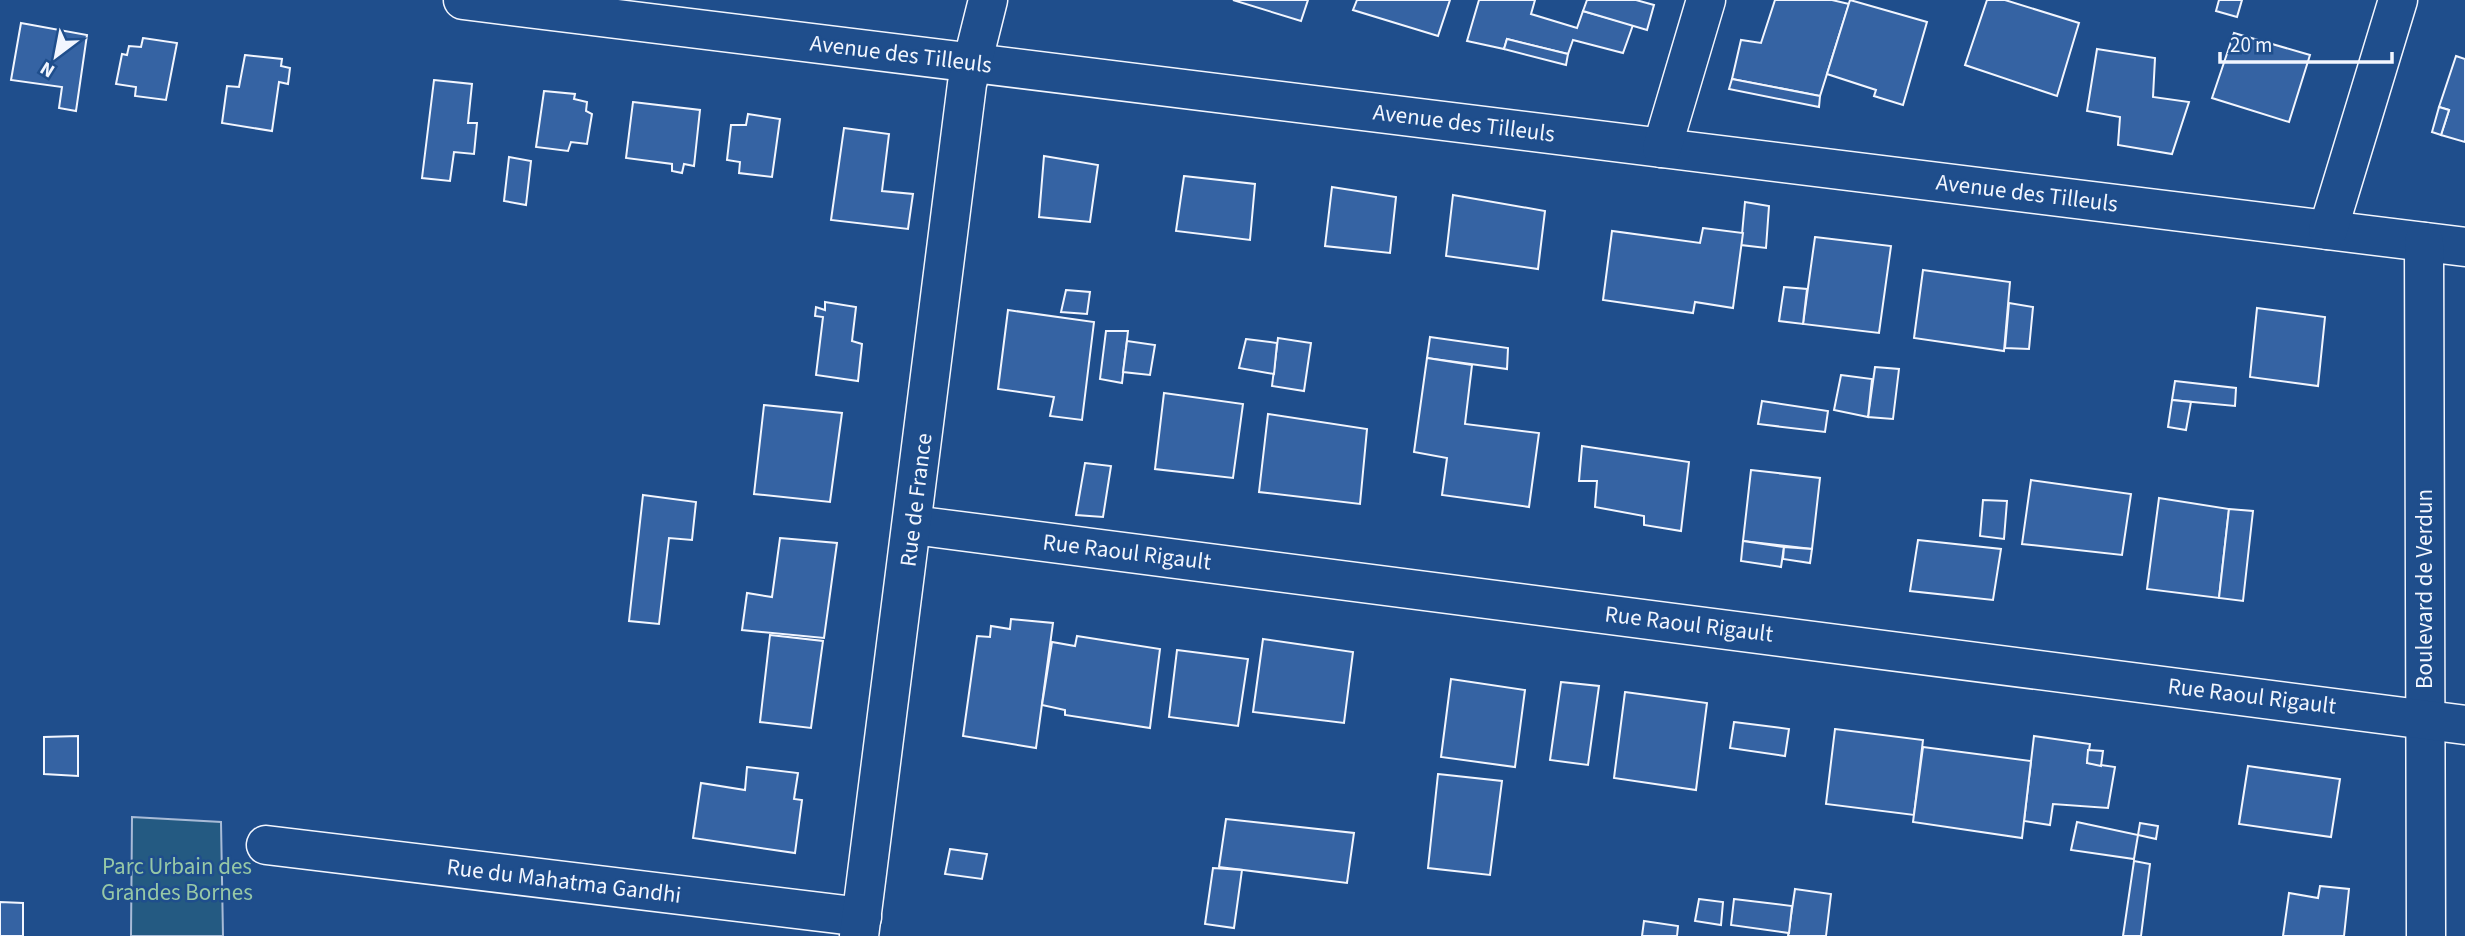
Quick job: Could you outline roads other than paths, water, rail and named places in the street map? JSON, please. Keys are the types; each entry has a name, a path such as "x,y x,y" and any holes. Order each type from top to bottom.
{"street":[{"name":"Avenue des Tilleuls","path":"463,0 2465,247"},
{"name":"Rue de France","path":"860,927 970,63 988,0"},
{"path":"1661,148 1706,0"},
{"path":"2328,230 2398,0"},
{"name":"Boulevard de Verdun","path":"2424,242 2426,936"},
{"name":"Rue Raoul Rigault","path":"913,525 2465,725"},
{"name":"Rue du Mahatma Gandhi","path":"266,845 860,927"}],"park label":[{"name":"Parc Urbain des Grandes Bornes","path":"177,879"}]}
